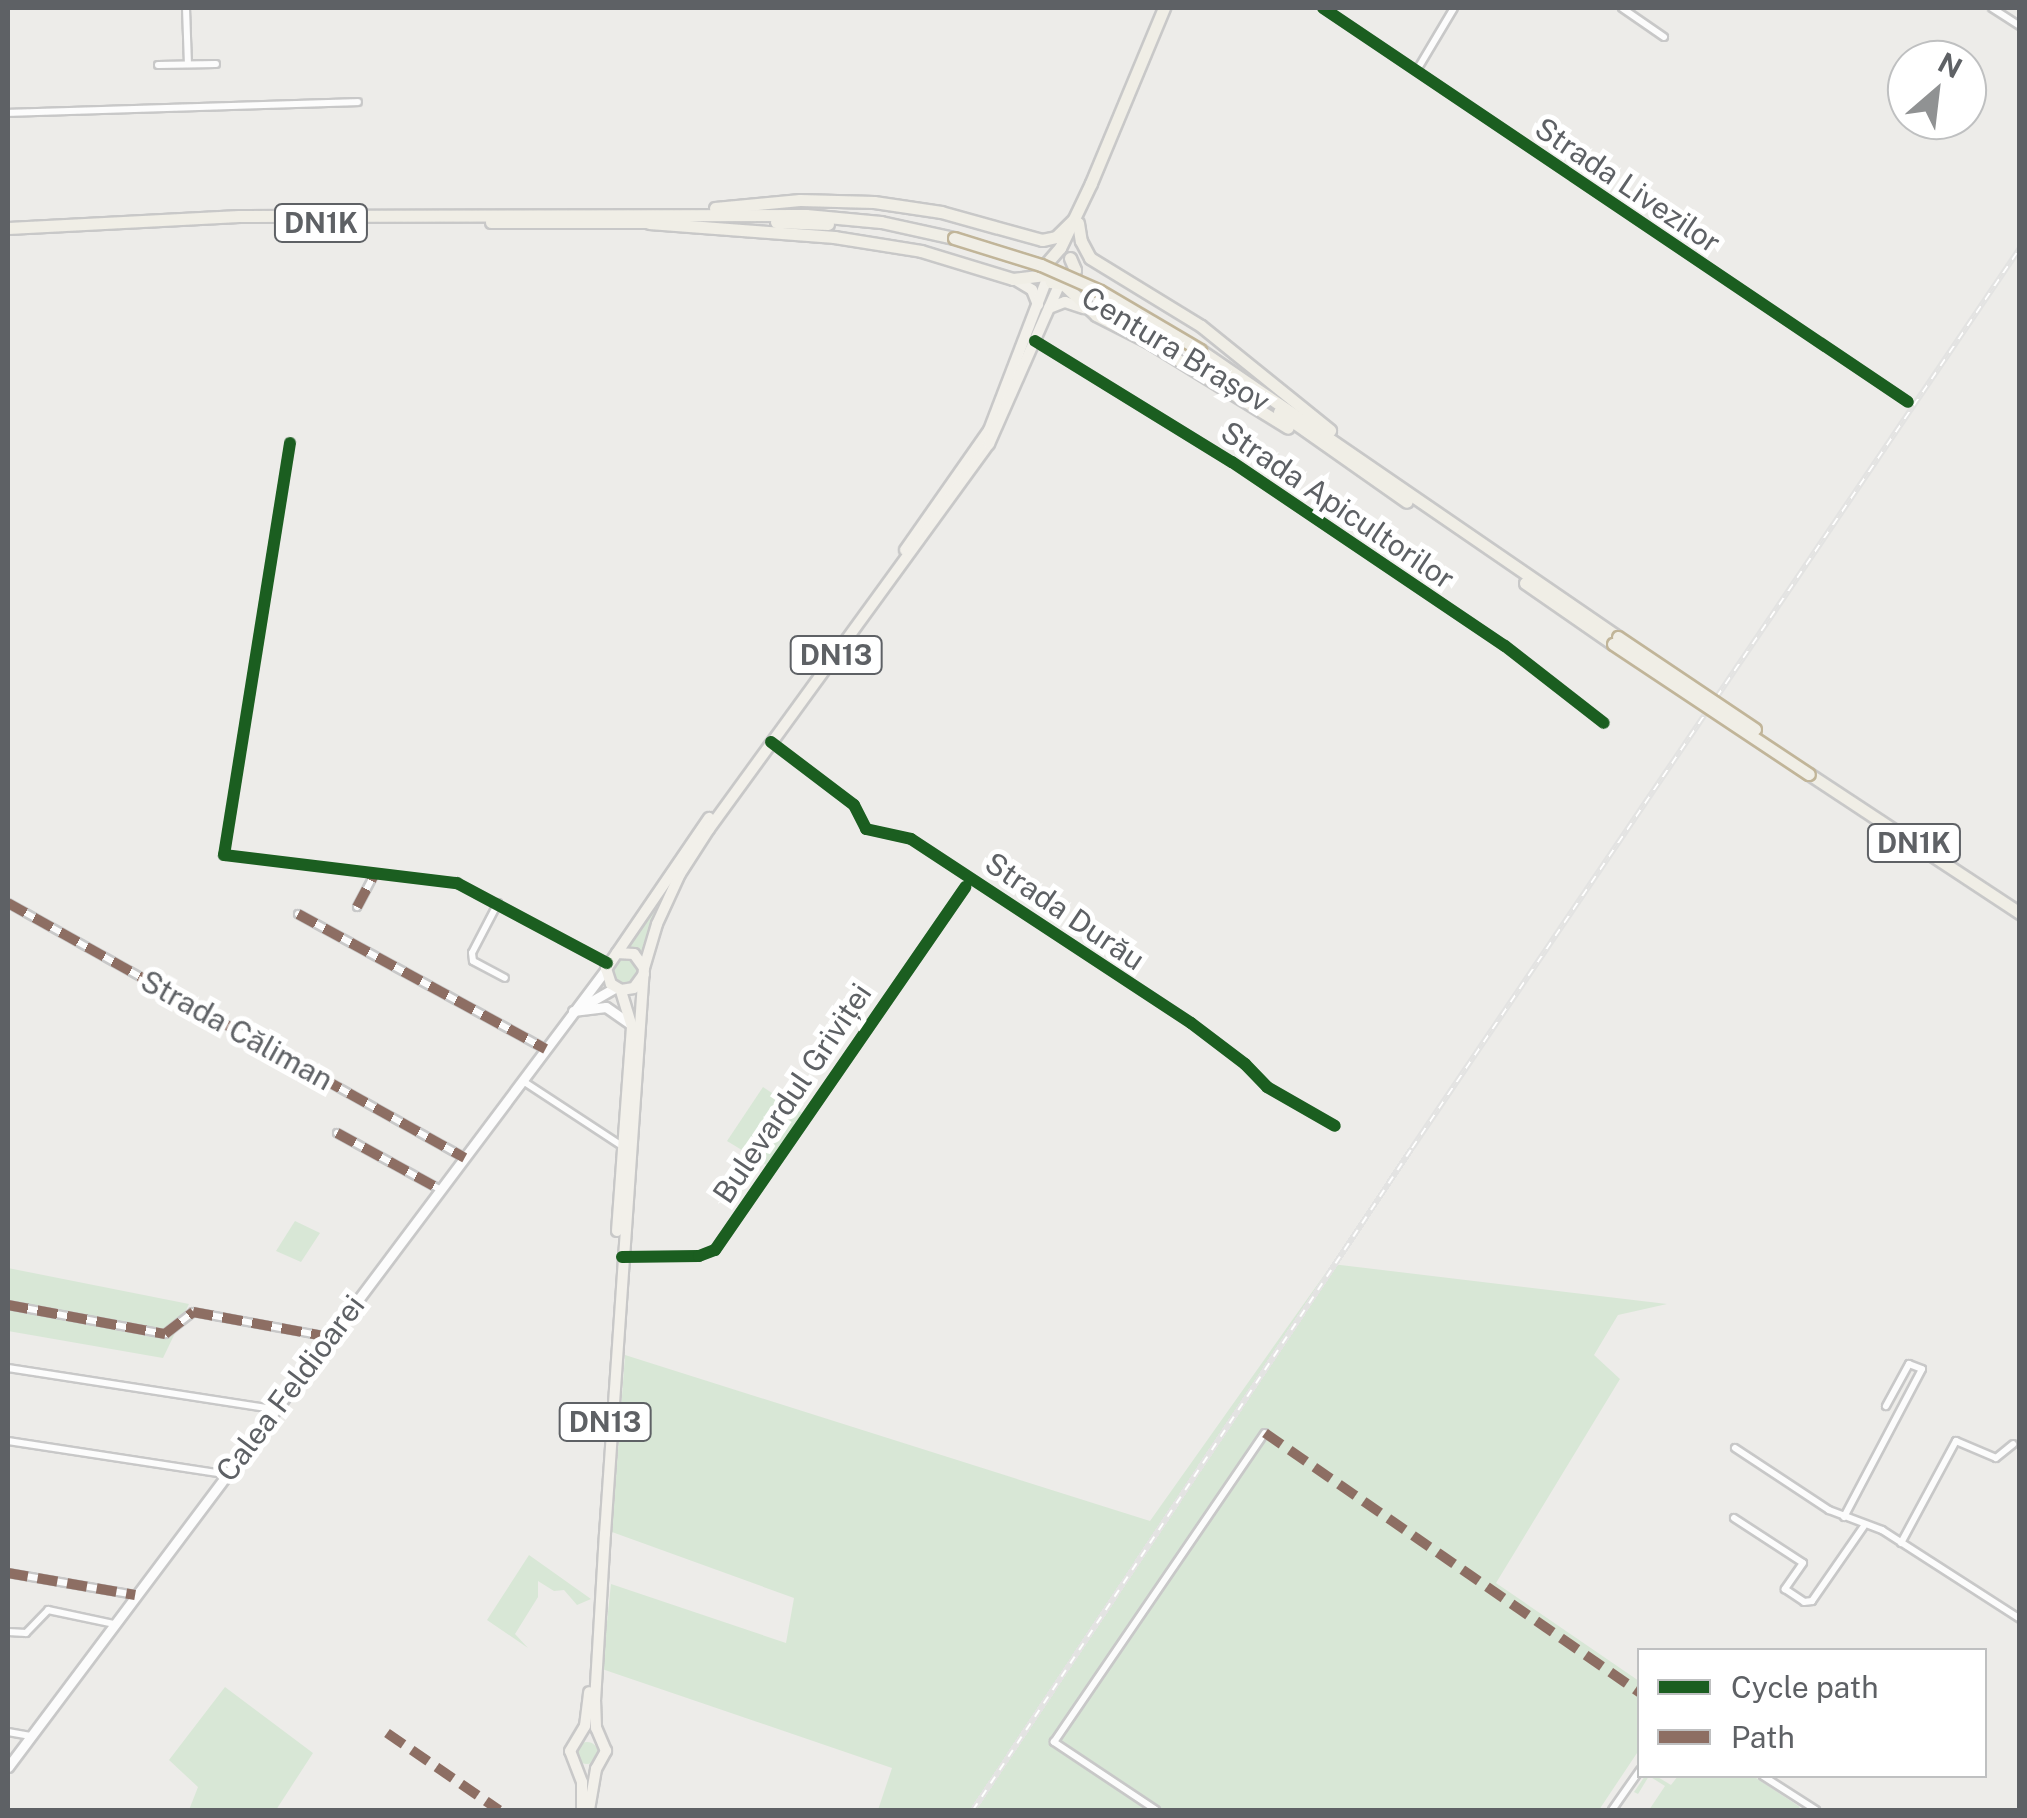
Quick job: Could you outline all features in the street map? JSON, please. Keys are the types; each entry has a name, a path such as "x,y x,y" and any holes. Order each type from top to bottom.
{"highway":[{"name":"DN13","path":"1076,222 1072,279 1054,281 1050,258 1076,222 1164,8"},
{"path":"634,218 840,200 941,212 1026,237 1056,238 1076,222 1084,250 1106,268"},
{"name":"Centura Brașov","path":"8,231 806,214 881,222 1014,256 1100,290 1198,353 1615,641 2020,913"},
{"path":"634,218 882,243 1014,279 1054,281 1096,315 1351,458"},
{"path":"1026,237 1050,258 1106,268"},
{"name":"DN1K","path":"1106,268 1182,313 1334,433 1351,458"},
{"name":"Centura Brașov","path":"1811,771 2020,903"}],"main road":[{"path":"1014,279 1032,290 1044,307 1071,302 1096,315"},
{"name":"Calea Feldioarei","path":"8,1764 523,1081 968,462 1004,397 1054,281"},
{"name":"Calea Feldioarei","path":"574,1011 618,989 634,988 680,874 772,742 976,466 1004,415 1035,342 1044,307"},
{"path":"616,954 634,954 644,971"},
{"name":"DN13","path":"606,966 636,1031"},
{"name":"DN13","path":"578,1737 587,1719 622,1146 644,971"},
{"path":"574,1011 606,1007 620,1012 636,1031 596,1676 595,1720 606,1756 596,1769 585,1810"},
{"path":"585,1810 582,1782 570,1751 578,1737 588,1734 601,1740"},
{"path":"576,1766 596,1769"}],"street":[{"path":"186,8 188,64"},
{"name":"Strada Livezilor","path":"1323,8 1908,402"},
{"path":"1416,70 1454,8"},
{"path":"1622,8 1664,37"},
{"path":"1992,8 2020,26"},
{"path":"158,64 216,64"},
{"path":"8,112 358,102"},
{"name":"Strada Apicultorilor","path":"1035,342 1232,462 1505,646 1604,723"},
{"path":"290,442 224,855 446,880 498,903 606,966"},
{"name":"Strada Durău","path":"772,742 854,804 866,829 906,836 942,858 1191,1023 1245,1064 1267,1088 1336,1126"},
{"path":"357,906 376,873"},
{"name":"Bulevardul Griviței","path":"622,1258 699,1256 715,1250 965,887"},
{"name":"Strada Căliman","path":"8,903 465,1158"},
{"path":"498,903 472,953 473,961 506,978"},
{"path":"298,914 546,1049"},
{"path":"523,1081 622,1146"},
{"path":"337,1133 441,1190"},
{"path":"8,1306 165,1334 193,1312 328,1337"},
{"path":"1844,1517 1922,1370 1909,1364 1886,1406"},
{"path":"8,1368 272,1409"},
{"path":"1156,1810 1054,1742 1265,1433"},
{"path":"8,1440 224,1474"},
{"path":"1900,1543 1956,1441 1996,1458 2014,1444"},
{"path":"1735,1448 1844,1517 1882,1530 2020,1619"},
{"path":"1734,1518 1803,1563 1784,1590 1804,1602 1812,1601 1864,1526"},
{"path":"8,1574 135,1595"},
{"path":"8,1632 22,1635 48,1610 114,1624"},
{"path":"8,1732 30,1736"},
{"path":"1612,1810 1637,1774"},
{"path":"1766,1778 1816,1810"}],"green space":[{"path":"665,889 643,956 621,950"},
{"path":"626,957 635,961 639,970 635,979 626,983 617,979 613,970 617,961"},
{"path":"763,1087 802,1113 768,1166 727,1141"},
{"path":"295,1221 320,1233 301,1262 276,1251"},
{"path":"1332,1264 1667,1304 1618,1315 1594,1355 1620,1379 1496,1583 1637,1680 1637,1753 1599,1810 878,1810 892,1768 602,1669 611,1584 786,1643 794,1598 612,1532 625,1355 1150,1521"},
{"path":"8,1268 189,1304 163,1358 8,1331"},
{"path":"529,1555 591,1599 577,1605 564,1590 554,1591 538,1581 538,1597 515,1634 528,1648 487,1620"},
{"path":"225,1687 313,1753 276,1810 189,1810 198,1787 169,1760"},
{"path":"587,1742 595,1745 595,1761 587,1764 579,1761 576,1753 579,1745"},
{"path":"1644,1778 1648,1778 1638,1794 1634,1792"},
{"path":"1652,1778 1671,1785 1676,1778 1756,1778 1800,1807 1649,1810 1665,1786"}],"railway":[{"path":"973,1810 1412,1148 2020,248"}],"marked path":[{"path":"357,907 375,873"},
{"path":"8,903 465,1158"},
{"path":"298,914 546,1049"},
{"path":"337,1133 441,1190"},
{"path":"8,1305 165,1334 193,1312 329,1337"},
{"path":"1265,1433 1637,1691"},
{"path":"8,1573 135,1595"},
{"path":"387,1733 499,1810"}],"cycle path":[{"path":"1323,8 1908,402"},
{"path":"1035,341 1232,462 1505,646 1604,723"},
{"path":"290,443 224,855 457,883 607,963"},
{"path":"771,742 854,805 866,829 911,839 1191,1023 1245,1064 1267,1087 1335,1126"},
{"path":"622,1257 699,1256 715,1250 965,887"}]}
